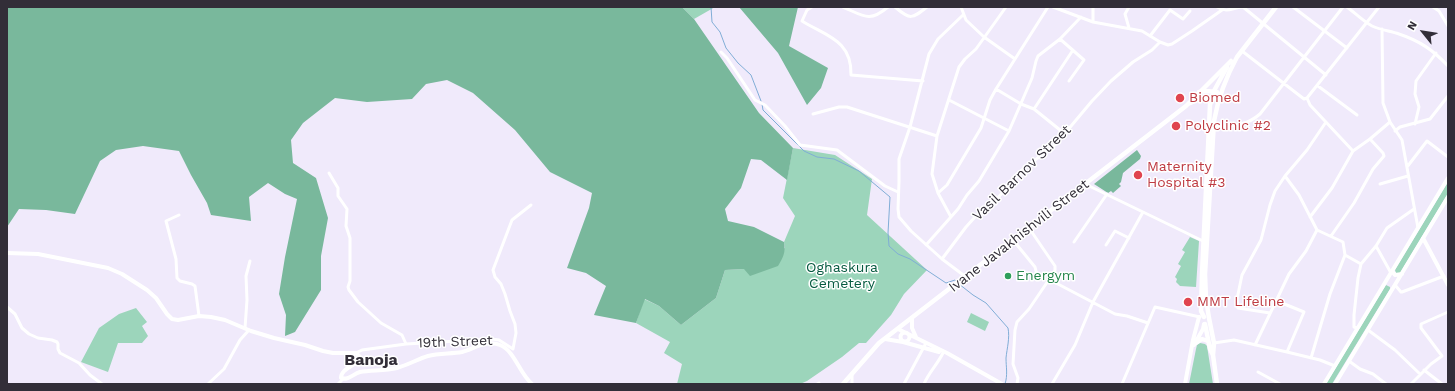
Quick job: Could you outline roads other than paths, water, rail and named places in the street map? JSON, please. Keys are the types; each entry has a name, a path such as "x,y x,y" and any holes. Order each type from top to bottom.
{"main road":[{"path":"1217,384 1213,355 1214,343 1201,311 1206,170 1211,98 1231,61 1275,7"},
{"path":"1213,355 1210,349 1204,320 1213,126 1220,96 1232,65 1262,23"},
{"name":"Ivane Javakhishvili Street","path":"843,384 874,348 1186,106 1231,61"},
{"path":"1199,92 1214,91 1218,92 1220,96"},
{"path":"1186,106 1200,99 1217,99 1220,96"}],"street":[{"path":"812,7 807,10 802,21 836,39 850,59 851,74 923,81"},
{"path":"843,7 869,17 880,14 888,7"},
{"path":"895,7 905,16 910,17 927,7"},
{"path":"961,7 966,20 984,37 1015,58"},
{"path":"951,216 938,193 932,174 937,136 959,67 976,49 1006,7"},
{"path":"938,193 947,185 981,128 990,100 996,89 1048,7"},
{"path":"1053,7 1093,22 1142,31 1168,45 1172,44 1222,10"},
{"path":"1093,7 1093,22"},
{"path":"1129,7 1125,14 1129,28"},
{"path":"1217,7 1228,11 1243,7 1326,75"},
{"path":"1294,7 1347,48"},
{"path":"1213,126 1239,126 1260,114 1343,7"},
{"path":"1347,7 1367,23 1411,39 1436,53 1448,66"},
{"path":"1307,98 1379,7"},
{"path":"1434,7 1439,11 1448,26"},
{"path":"1150,36 1170,10 1183,19 1190,10"},
{"path":"963,15 938,39 929,54 910,127 899,159 900,182 898,192 898,209 899,217 911,231 942,259 966,276"},
{"path":"926,245 979,181 1009,131 1032,78 1038,56 1060,39 1081,17"},
{"path":"1382,29 1383,103 1390,122 1402,140 1418,228"},
{"path":"1060,39 1084,60 1069,81"},
{"name":"Vasil Barnov Street","path":"942,259 966,226 975,217 984,212 1022,170 1056,144 1092,100 1133,62 1152,50 1160,42"},
{"path":"1034,109 1073,50"},
{"path":"1242,51 1304,99 1307,98"},
{"path":"721,52 727,58 755,100 765,105 785,126 800,145 837,150 885,186 898,192"},
{"path":"1415,124 1419,107 1415,94 1416,81 1436,53"},
{"path":"1318,86 1357,115"},
{"path":"996,89 1021,104 1034,109 1065,134"},
{"path":"1395,131 1400,128 1430,119 1448,96"},
{"path":"1307,98 1310,105 1353,151"},
{"path":"949,100 1009,131"},
{"path":"813,114 839,107 847,107 937,136"},
{"path":"1270,313 1238,308 1237,299 1242,275 1261,240 1275,191 1285,176 1307,150 1326,122"},
{"path":"1310,217 1332,188 1353,151 1390,122"},
{"path":"1331,236 1354,203 1373,169 1384,156 1370,139"},
{"path":"1407,167 1427,141 1448,157"},
{"name":"19th Street","path":"329,173 338,188 338,196 347,209 346,226 350,238 350,281 348,287 358,302 381,323 402,335 406,344 492,340 503,342 513,349"},
{"path":"1285,176 1299,195 1317,230 1342,240 1344,255 1330,294 1311,358"},
{"path":"1380,184 1408,176"},
{"path":"1324,384 1448,178"},
{"path":"1085,184 1203,241"},
{"path":"1074,242 1107,194"},
{"path":"1335,384 1448,199"},
{"path":"512,354 516,333 515,324 501,284 494,277 493,270 512,220 531,204"},
{"path":"1357,328 1354,327 1354,315 1361,264 1376,246 1387,228 1414,209"},
{"path":"1052,384 1075,345 1093,302 1143,212"},
{"path":"178,215 166,221 176,259 177,278 180,281 195,286 199,316"},
{"path":"1017,384 1018,378 1013,364 1015,330 1018,322 1029,309 1048,281 1052,278 1055,266 1029,228"},
{"path":"1255,345 1289,274 1306,250 1317,230"},
{"path":"1106,245 1115,231 1129,238"},
{"path":"1423,238 1448,285"},
{"path":"1013,240 1035,268 1037,276"},
{"path":"1376,246 1391,272 1395,275 1402,274"},
{"path":"7,253 38,254 108,268 122,274 147,290 156,298 167,314 178,320 199,316 211,317 225,320 274,338 333,353 356,353 362,350 406,344"},
{"path":"1344,255 1361,264"},
{"path":"208,384 224,369 247,329 246,276 250,261"},
{"path":"1384,283 1389,284 1402,292 1444,276"},
{"path":"1052,278 1070,291 1115,314 1127,316 1148,323"},
{"path":"1276,301 1304,312 1287,352"},
{"path":"7,307 15,314 22,328 29,334 38,338 57,342 60,353 79,363 90,375 102,384"},
{"path":"1122,384 1155,307 1204,320"},
{"path":"1411,384 1424,370 1442,356 1421,328 1421,324 1448,312"},
{"path":"912,319 912,328 916,337"},
{"path":"1185,384 1197,325 1204,320"},
{"path":"1192,349 1203,329 1204,320"},
{"path":"897,330 916,337 926,345"},
{"path":"897,330 900,338 904,342"},
{"path":"1368,330 1395,350 1420,374"},
{"path":"900,338 903,333 907,333"},
{"path":"904,342 906,342 909,338 907,333"},
{"path":"885,339 926,345 945,353 1001,384"},
{"path":"1194,344 1202,339 1208,341"},
{"path":"1214,343 1234,340 1311,358 1335,366"},
{"path":"338,384 343,379 360,372 398,368 428,356 462,352 490,343 501,345 512,354 526,382 532,384"},
{"path":"904,384 926,345"},
{"path":"343,379 341,378 341,375 343,372 359,360 360,357 356,353"},
{"path":"924,384 928,375 945,353"},
{"path":"1349,362 1360,369 1373,374 1386,384"},
{"path":"1424,370 1442,384"},
{"path":"1258,372 1280,384"},
{"path":"852,373 852,384"}],"waterway":[{"path":"711,7 712,22 720,32 726,48 738,63 751,75 761,101"},
{"path":"762,104 763,110 804,151 817,157 834,159 859,171 890,197 888,233 889,246 898,254 910,259 946,283 955,280 957,282"},
{"path":"959,284 986,303 1008,328 1009,339 1006,358 1007,374 1005,384"}],"place":[{"name":"Biomed","path":"1180,98"},
{"name":"Polyclinic #2","path":"1176,126"},
{"name":"Maternity Hospital #3","path":"1138,175"},
{"name":"Energym","path":"1008,276"},
{"name":"MMT Lifeline","path":"1188,302"}],"district":[{"name":"Banoja","path":"371,360"}],"park label":[{"name":"Oghaskura Cemetery","path":"842,276"}]}
